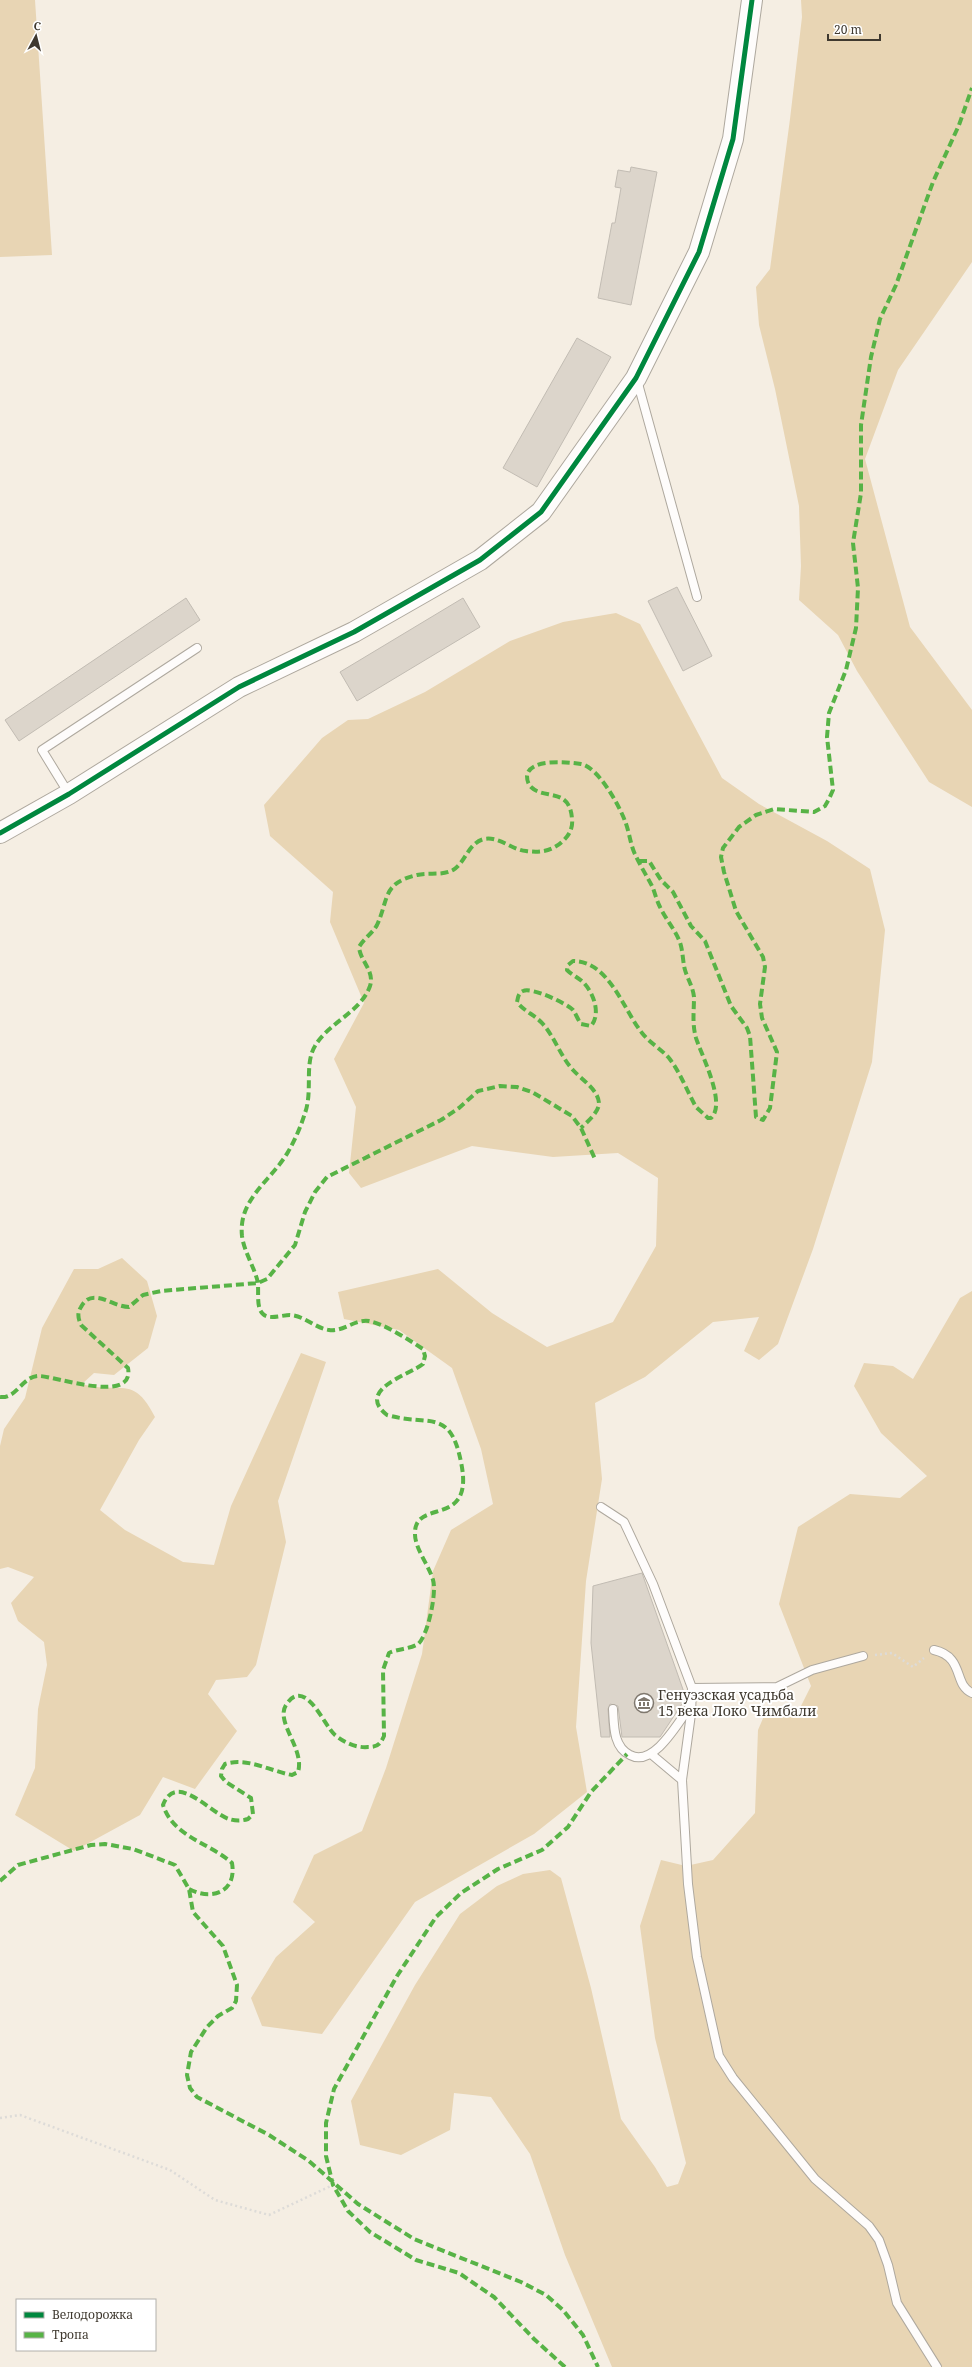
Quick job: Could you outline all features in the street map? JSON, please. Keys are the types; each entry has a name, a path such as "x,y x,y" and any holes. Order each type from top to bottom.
{"street":[{"path":"0,833 69,794 239,687 354,632 480,560 541,512 636,378 699,252 733,140 752,0"}],"lane":[{"path":"636,378 697,597"},
{"path":"69,794 42,750 197,648"},
{"path":"601,1507 624,1522 653,1584 692,1688 682,1780 691,1915 707,2011 719,2056 733,2078 815,2179 869,2226 879,2240 897,2303 937,2367"},
{"path":"934,1650 947,1655 952,1660 956,1665 963,1683 972,1693"},
{"path":"692,1688 777,1687 812,1670 863,1656"},
{"path":"614,1709 614,1732 618,1743 625,1753 634,1758 643,1758 651,1754 664,1743 691,1705"},
{"path":"651,1754 682,1780"}],"path":[{"path":"863,1656 892,1653 913,1667 934,1650"},
{"path":"0,2118 20,2115 170,2170 215,2200 269,2215 333,2186"}],"shaded area":[{"path":"0,0 35,0 52,255 0,257"},
{"path":"801,0 972,0 972,262 898,370 865,459 910,627 972,710 972,807 929,782 857,671 838,635 799,600 801,566 799,506 775,389 759,325 756,287 770,269 802,17"},
{"path":"616,613 640,624 722,778 759,804 827,841 870,869 885,930 872,1062 813,1249 778,1344 759,1360 744,1351 759,1317 713,1322 645,1377 595,1403 602,1479 586,1581 576,1727 587,1792 534,1834 415,1902 322,2034 262,2026 251,1998 276,1957 315,1922 293,1902 314,1855 362,1831 386,1768 422,1654 433,1571 451,1530 493,1504 481,1449 452,1368 399,1330 344,1319 338,1292 438,1269 492,1313 547,1347 613,1322 656,1246 658,1178 618,1153 553,1157 472,1146 361,1188 349,1173 356,1107 334,1059 364,1003 330,922 333,892 270,836 264,805 322,738 348,720 368,719 425,692 510,641 563,622"},
{"path":"122,1258 147,1281 157,1316 148,1348 114,1375 94,1373 82,1384 95,1387 124,1388 132,1390 140,1395 147,1403 155,1417 139,1440 100,1510 125,1530 183,1562 214,1565 231,1506 301,1353 326,1362 278,1501 286,1542 256,1665 247,1677 216,1680 208,1694 237,1731 195,1789 163,1777 140,1815 74,1851 15,1815 35,1768 38,1709 47,1665 44,1642 18,1621 11,1603 34,1577 8,1567 0,1569 0,1446 4,1429 25,1398 42,1328 74,1269 98,1269"},
{"path":"972,1291 972,2367 612,2367 565,2255 530,2154 491,2097 454,2093 450,2130 401,2155 360,2145 351,2101 415,1985 460,1914 497,1886 523,1874 550,1870 561,1878 591,1988 621,2119 655,2167 667,2187 678,2184 686,2163 655,2038 640,1926 661,1860 686,1866 713,1860 755,1813 758,1730 767,1709 799,1710 811,1686 779,1604 798,1527 850,1494 900,1498 927,1476 881,1433 854,1386 864,1363 893,1366 913,1379 960,1298"}],"building":[{"path":"631,167 657,172 631,305 598,298 612,223 615,223 621,188 615,187 618,170 630,172"},
{"path":"577,338 611,357 537,487 503,468"},
{"path":"677,587 712,656 683,671 648,601"},
{"path":"186,598 200,620 19,741 5,720"},
{"path":"463,598 480,627 357,701 340,672"},
{"name":"Генуэзская усадьба 15 века Локо Чимбали","path":"642,1573 686,1698 660,1737 622,1737 618,1706 610,1704 608,1709 610,1737 601,1737 591,1643 593,1586"}],"marked path":[{"path":"639,861 649,861 661,880 673,892 691,926 705,941 731,1006 747,1028 750,1036 756,1117 763,1120 770,1108 777,1052 762,1018 760,1004 765,967 763,957 736,911 721,857 723,848 739,827 756,815 774,809 814,812 825,806 833,790 827,737 829,713 846,670 856,628 858,588 853,543 861,493 861,425 871,357 880,319 896,285 933,182 959,125 972,88"},
{"path":"189,1889 198,1893 206,1894 214,1894 221,1891 227,1887 231,1881 233,1873 232,1863 183,1832 168,1816 163,1805 169,1796 176,1792 185,1793 229,1819 248,1819 253,1814 251,1798 226,1782 221,1776 222,1769 225,1764 242,1762 292,1775 298,1772 298,1754 284,1719 286,1705 293,1697 300,1696 307,1699 314,1705 335,1735 347,1743 359,1747 374,1747 381,1742 384,1736 383,1670 389,1653 418,1644 425,1632 433,1603 433,1580 415,1538 418,1522 425,1516 453,1505 460,1496 463,1483 461,1462 456,1445 451,1433 444,1426 436,1422 387,1415 379,1406 377,1398 388,1384 423,1364 425,1356 423,1349 389,1329 369,1321 359,1322 339,1329 329,1330 295,1316 269,1317 263,1314 258,1302 257,1279 242,1236 242,1223 245,1211 257,1191 288,1152 298,1133 307,1105 310,1061 315,1046 321,1038 366,995 370,986 371,976 359,947 377,925 388,893 392,887 406,878 417,875 444,873 453,870 457,867 474,844 484,839 495,839 521,850 531,852 551,849 560,844 571,830 572,819 567,802 562,798 536,791 530,786 527,779 529,770 534,766 550,762 575,763 588,767 601,779 622,814 636,856 653,888 663,912 675,931 682,949 685,970 692,987 694,997 694,1023 696,1038 715,1091 716,1102 715,1111 711,1118 708,1118 696,1107 673,1063 642,1033 606,977 586,963 573,961 568,965 567,970 584,983 591,993 595,1004 596,1016 591,1026 581,1024 573,1010 541,993 527,990 523,991 519,994 517,1002 546,1027 568,1064 593,1089 596,1094 599,1104 597,1111 581,1128"},
{"path":"0,1397 11,1395 28,1380 39,1376 92,1386 107,1387 119,1385 127,1379 128,1368 81,1325 78,1313 86,1301 91,1298 97,1298 129,1307 143,1295 161,1291 258,1283 267,1279 295,1245 305,1212 315,1192 327,1177 441,1120 459,1108 478,1091 500,1086 517,1087 532,1092 572,1116 581,1128 595,1159"},
{"path":"565,2367 534,2339 494,2297 459,2273 416,2260 370,2232 348,2211 333,2185 326,2156 326,2123 334,2089 397,1976 436,1917 461,1893 498,1869 542,1850 568,1827 591,1792 627,1754"},
{"path":"0,1881 18,1865 91,1845 105,1844 133,1849 175,1865 189,1889 193,1912 223,1946 237,1985 236,2001 232,2008 218,2016 207,2027 191,2052 187,2075 190,2088 197,2097 269,2135 309,2161 358,2204 414,2239 521,2282 546,2295 563,2310 583,2335 598,2367"}],"cycle path":[{"path":"0,833 69,794 239,687 354,632 480,560 541,512 636,378 699,252 733,139 752,0"}],"place":[{"name":"Генуэзская усадьба 15 века Локо Чимбали","path":"644,1703"}]}
